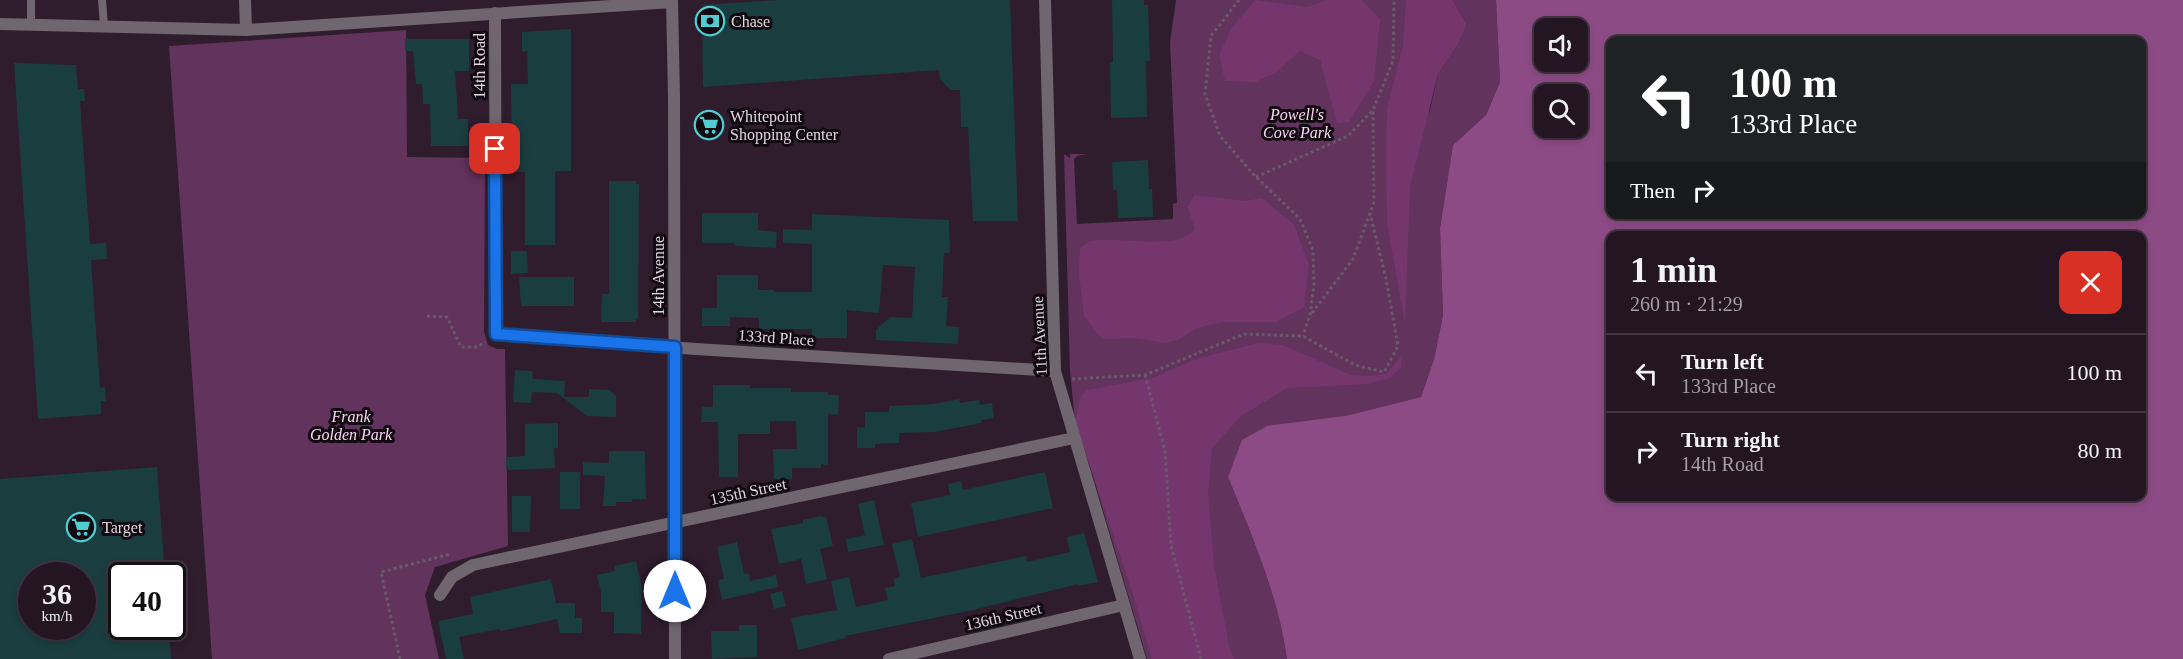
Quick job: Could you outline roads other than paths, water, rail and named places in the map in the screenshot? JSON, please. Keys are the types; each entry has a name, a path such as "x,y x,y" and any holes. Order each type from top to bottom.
{"street":[{"path":"245,0 246,30"},
{"name":"11th Avenue","path":"1045,0 1057,376 1140,659"},
{"path":"0,24 246,30 672,1"},
{"name":"14th Avenue","path":"672,1 675,659"},
{"name":"14th Road","path":"490,338 495,13"},
{"name":"133rd Place","path":"490,338 675,347 1057,376"},
{"name":"135th Street","path":"440,595 452,577 473,565 1074,438"},
{"name":"136th Street","path":"889,659 1124,605"}],"lane":[{"path":"31,0 31,25"},
{"path":"102,0 104,26"}],"place":[{"name":"Chase","path":"710,21"},
{"name":"Whitepoint Shopping Center","path":"709,125"},
{"name":"Target","path":"81,527"}],"park label":[{"name":"Powell's Cove Park","path":"1297,123"},
{"name":"Frank Golden Park","path":"351,425"}]}
